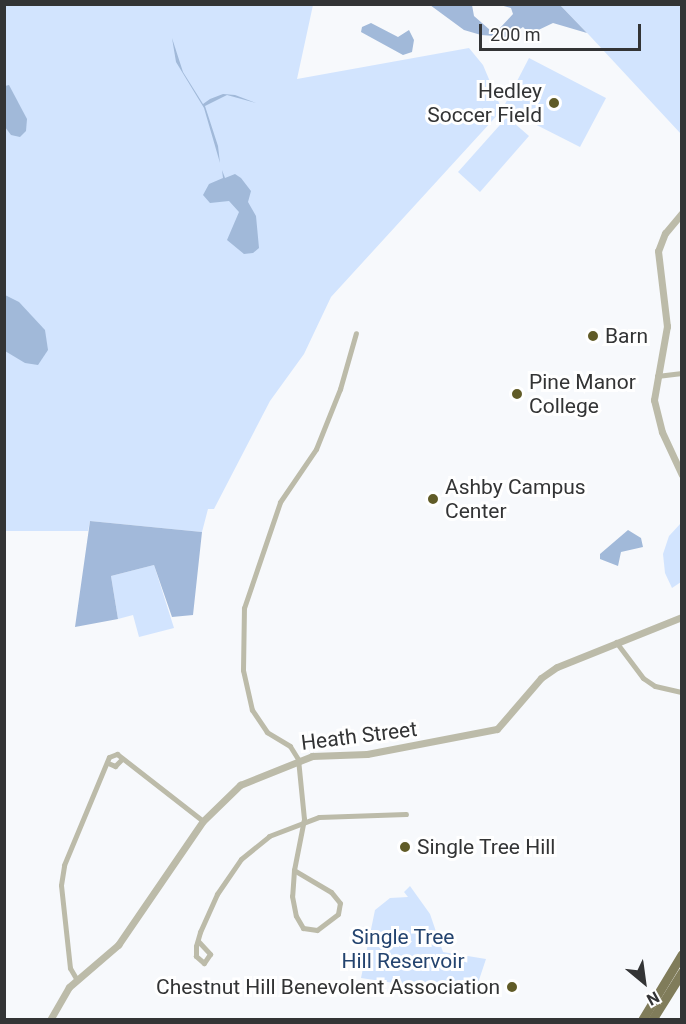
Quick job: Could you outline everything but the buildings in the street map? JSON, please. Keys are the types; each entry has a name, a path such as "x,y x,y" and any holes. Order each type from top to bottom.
{"highway":[{"path":"642,1020 681,954"},
{"path":"652,1020 681,972"}],"street":[{"path":"681,213 665,233 658,251 667,326 657,376 655,410 681,475"},
{"path":"294,870 339,901 338,915 318,930 308,930 298,922 292,896 294,870 304,819 298,759 290,746 267,732 252,710 243,670 244,608 274,514 316,449 340,389 356,333"},
{"path":"657,376 681,373"},
{"name":"Heath Street","path":"50,1020 61,998 77,980 118,945 203,821 240,785 298,759 382,752 497,729 549,672 616,642 681,617"},
{"path":"616,642 643,678 655,686 681,692"},
{"path":"77,980 70,968 61,885 69,848 113,754 203,821"},
{"path":"108,763 115,765 121,760"},
{"path":"198,941 217,894 241,860 269,836 304,819 335,814 406,814"}],"green space":[{"path":"5,5 313,5 297,79 469,48 483,65 502,110 331,297 304,354 270,401 214,509 208,509 202,532 90,521 88,531 5,531"},
{"path":"560,5 681,5 681,134 590,36"},
{"name":"Hedley Soccer Field","path":"529,58 606,98 580,147 503,108"},
{"path":"507,117 529,136 480,192 458,172"},
{"path":"681,523 681,582 672,588 665,573 663,554 669,536"},
{"path":"154,565 174,628 139,637 133,615 118,619 111,576"},
{"name":"Single Tree Hill Reservoir","path":"410,886 430,914 443,952 486,959 474,995 361,978 375,910 390,898 408,897 404,892"}],"shaded area":[{"path":"430,5 472,5 474,16 490,30 500,28 513,14 511,8 500,5 560,5 587,33 553,23 530,34 523,27 508,37 481,35 464,30"},
{"path":"371,23 398,37 409,30 414,40 412,52 403,55 361,32 362,27"},
{"path":"172,38 183,72 203,104 223,94 235,95 256,103 227,95 205,106 218,146 220,163 204,108 176,62"},
{"path":"9,85 27,119 26,131 20,137 11,135 5,127 5,86"},
{"path":"222,170 225,178 235,174 251,191 248,202 256,216 259,248 253,253 244,254 227,240 239,212 229,201 210,203 203,195 209,184 223,178"},
{"path":"5,295 19,302 45,330 48,350 38,365 25,363 5,351"},
{"path":"90,521 202,532 193,615 172,617 154,565 111,576 118,619 75,627"},
{"path":"628,530 641,538 643,547 621,552 618,566 600,559 600,554"}],"place":[{"name":"Hedley Soccer Field","path":"554,103"},
{"name":"Barn","path":"593,336"},
{"name":"Pine Manor College","path":"517,394"},
{"name":"Ashby Campus Center","path":"433,499"},
{"name":"Single Tree Hill","path":"405,847"},
{"name":"Chestnut Hill Benevolent Association","path":"512,987"}]}
